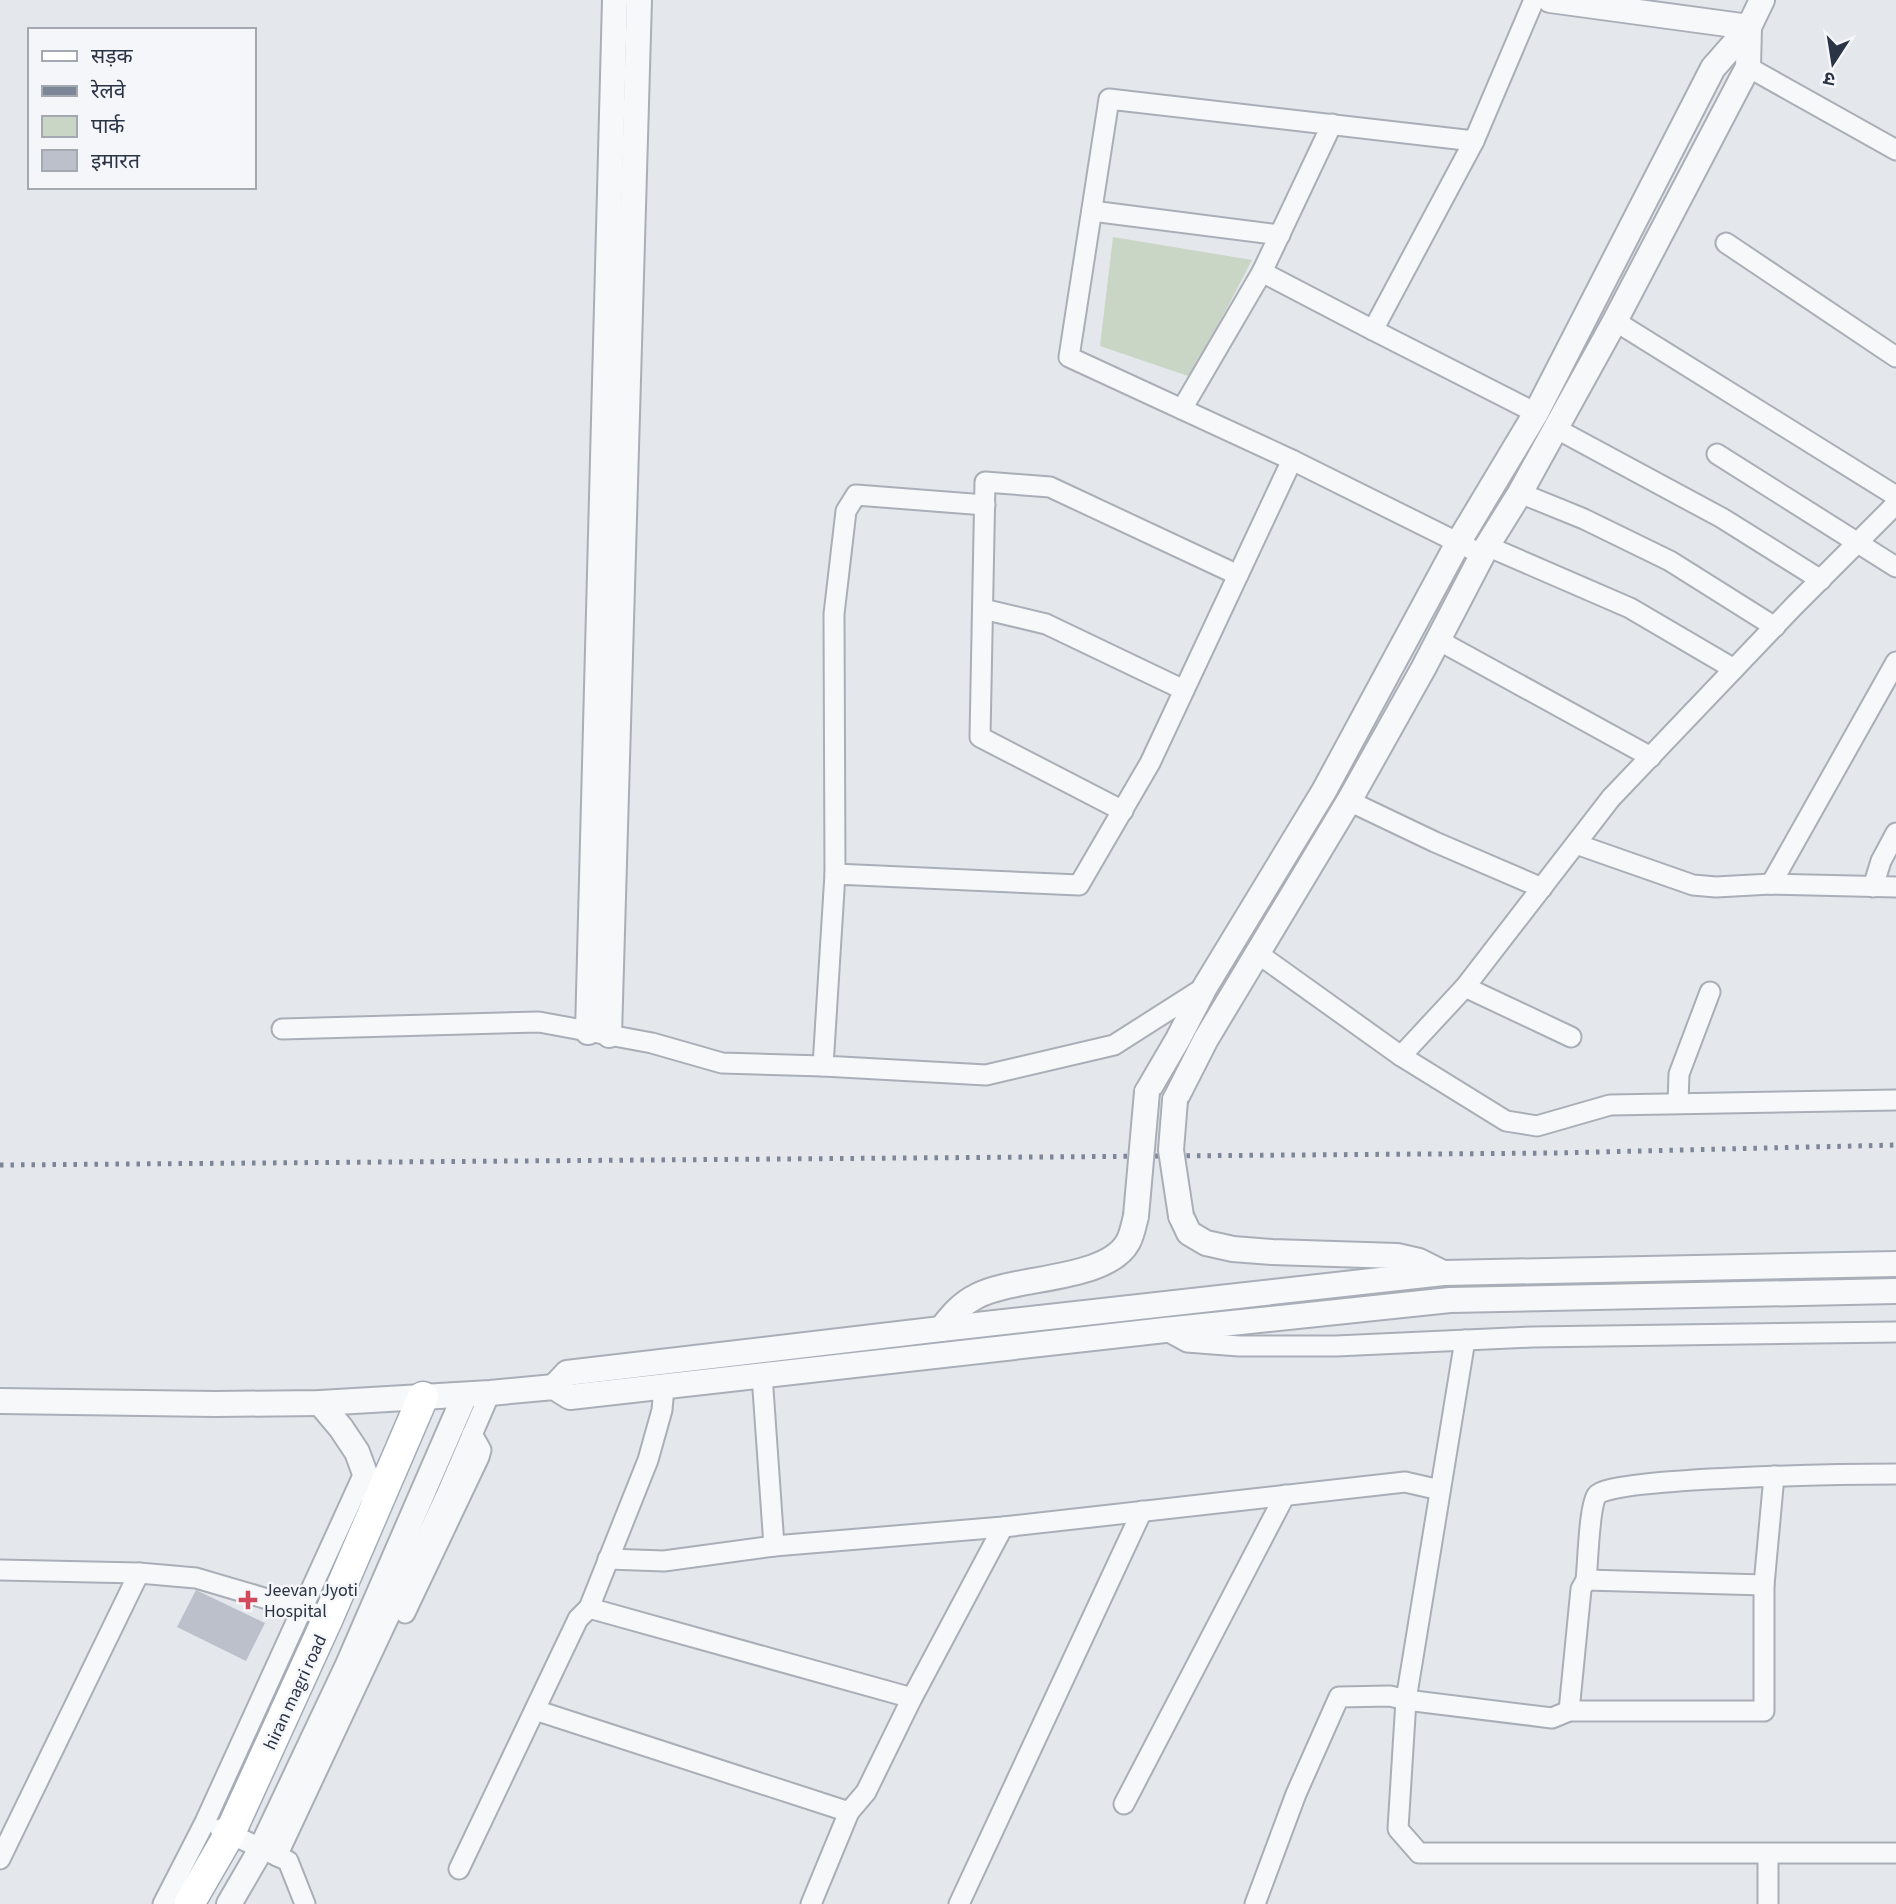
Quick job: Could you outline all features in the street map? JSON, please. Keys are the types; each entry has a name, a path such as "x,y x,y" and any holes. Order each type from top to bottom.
{"main road":[{"name":"hiran magri road","path":"189,1904 218,1828 315,1613 377,1506 423,1397"}],"street":[{"path":"599,1033 615,0"},
{"path":"599,1033 639,0"},
{"path":"1373,330 1474,141 1534,0"},
{"path":"1550,0 1749,27"},
{"path":"942,1329 957,1308 978,1295 1098,1266 1116,1257 1129,1242 1136,1216 1147,1092 1205,987 1324,791 1458,543 1536,413 1713,68 1749,27 1762,0"},
{"path":"1443,1273 1419,1261 1397,1256 1233,1249 1206,1243 1189,1233 1181,1216 1171,1150 1175,1100 1206,1039 1349,801 1485,551 1615,321 1748,67 1749,27"},
{"path":"1748,67 1896,150"},
{"path":"1474,141 1109,99 1069,358 1292,460 1458,543 1630,608 1734,669"},
{"path":"1182,409 1262,272 1332,124"},
{"path":"1092,211 1280,235"},
{"path":"1726,243 1896,357"},
{"path":"1262,272 1536,413"},
{"path":"1615,321 1896,496"},
{"path":"1555,428 1722,518 1821,580"},
{"path":"1717,454 1896,568"},
{"path":"835,874 1079,885 1150,764 1292,460"},
{"path":"1123,811 980,737 985,482 1050,487 1238,575"},
{"path":"1520,493 1584,519 1670,561 1775,627"},
{"path":"823,1066 835,874 834,614 846,511 856,495 985,505"},
{"path":"1401,1056 1465,987 1612,798 1896,503"},
{"path":"983,609 1045,625 1184,690"},
{"path":"1438,640 1651,757"},
{"path":"1771,884 1896,662"},
{"path":"1349,801 1542,888"},
{"path":"1873,887 1881,861 1896,833"},
{"path":"1576,844 1693,885 1896,887"},
{"path":"1257,953 1401,1056 1506,1121 1537,1126 1610,1105 1896,1100"},
{"path":"282,1029 539,1022 652,1043 722,1063 986,1075 1114,1045 1205,987"},
{"path":"1465,987 1571,1037"},
{"path":"1678,1103 1679,1074 1710,992"},
{"path":"554,1387 567,1373 1443,1273 1896,1264"},
{"path":"0,1401 320,1403 554,1387 570,1397 1463,1299 1896,1291"},
{"path":"1165,1330 1187,1342 1239,1346 1336,1346 1532,1337 1896,1332"},
{"path":"1465,1340 1406,1700 1398,1829 1419,1853 1896,1853"},
{"path":"762,1375 774,1546"},
{"path":"459,1869 578,1619 589,1608 648,1460 662,1410 664,1387"},
{"path":"229,1904 275,1855 479,1457 481,1450 472,1434 490,1393"},
{"path":"275,1855 346,1667 465,1395"},
{"path":"320,1403 357,1452 377,1506"},
{"path":"0,1570 139,1573 196,1578 315,1613 365,1471"},
{"path":"1569,1711 1581,1589 1586,1580 1595,1497 1600,1491 1627,1485 1774,1476 1896,1474"},
{"path":"1255,1904 1296,1794 1339,1697 1391,1696 1552,1718 1569,1711 1764,1711 1764,1585 1774,1476"},
{"path":"608,1559 664,1561 774,1546 1003,1527 1405,1482 1440,1490"},
{"path":"1124,1804 1285,1495"},
{"path":"959,1904 1142,1511"},
{"path":"811,1904 849,1812 866,1792 1003,1527"},
{"path":"0,1859 139,1573"},
{"path":"1586,1580 1764,1585"},
{"path":"589,1608 912,1699"},
{"path":"535,1710 849,1812"},
{"path":"163,1904 218,1828 275,1855 305,1904"},
{"path":"1768,1853 1768,1904"}],"green space":[{"path":"1113,237 1252,260 1191,377 1100,346"}],"building":[{"path":"196,1590 265,1623 246,1661 177,1627"}],"railway":[{"path":"0,1165 1556,1153 1896,1145"}],"place":[{"name":"Jeevan Jyoti Hospital","path":"248,1600"}]}
